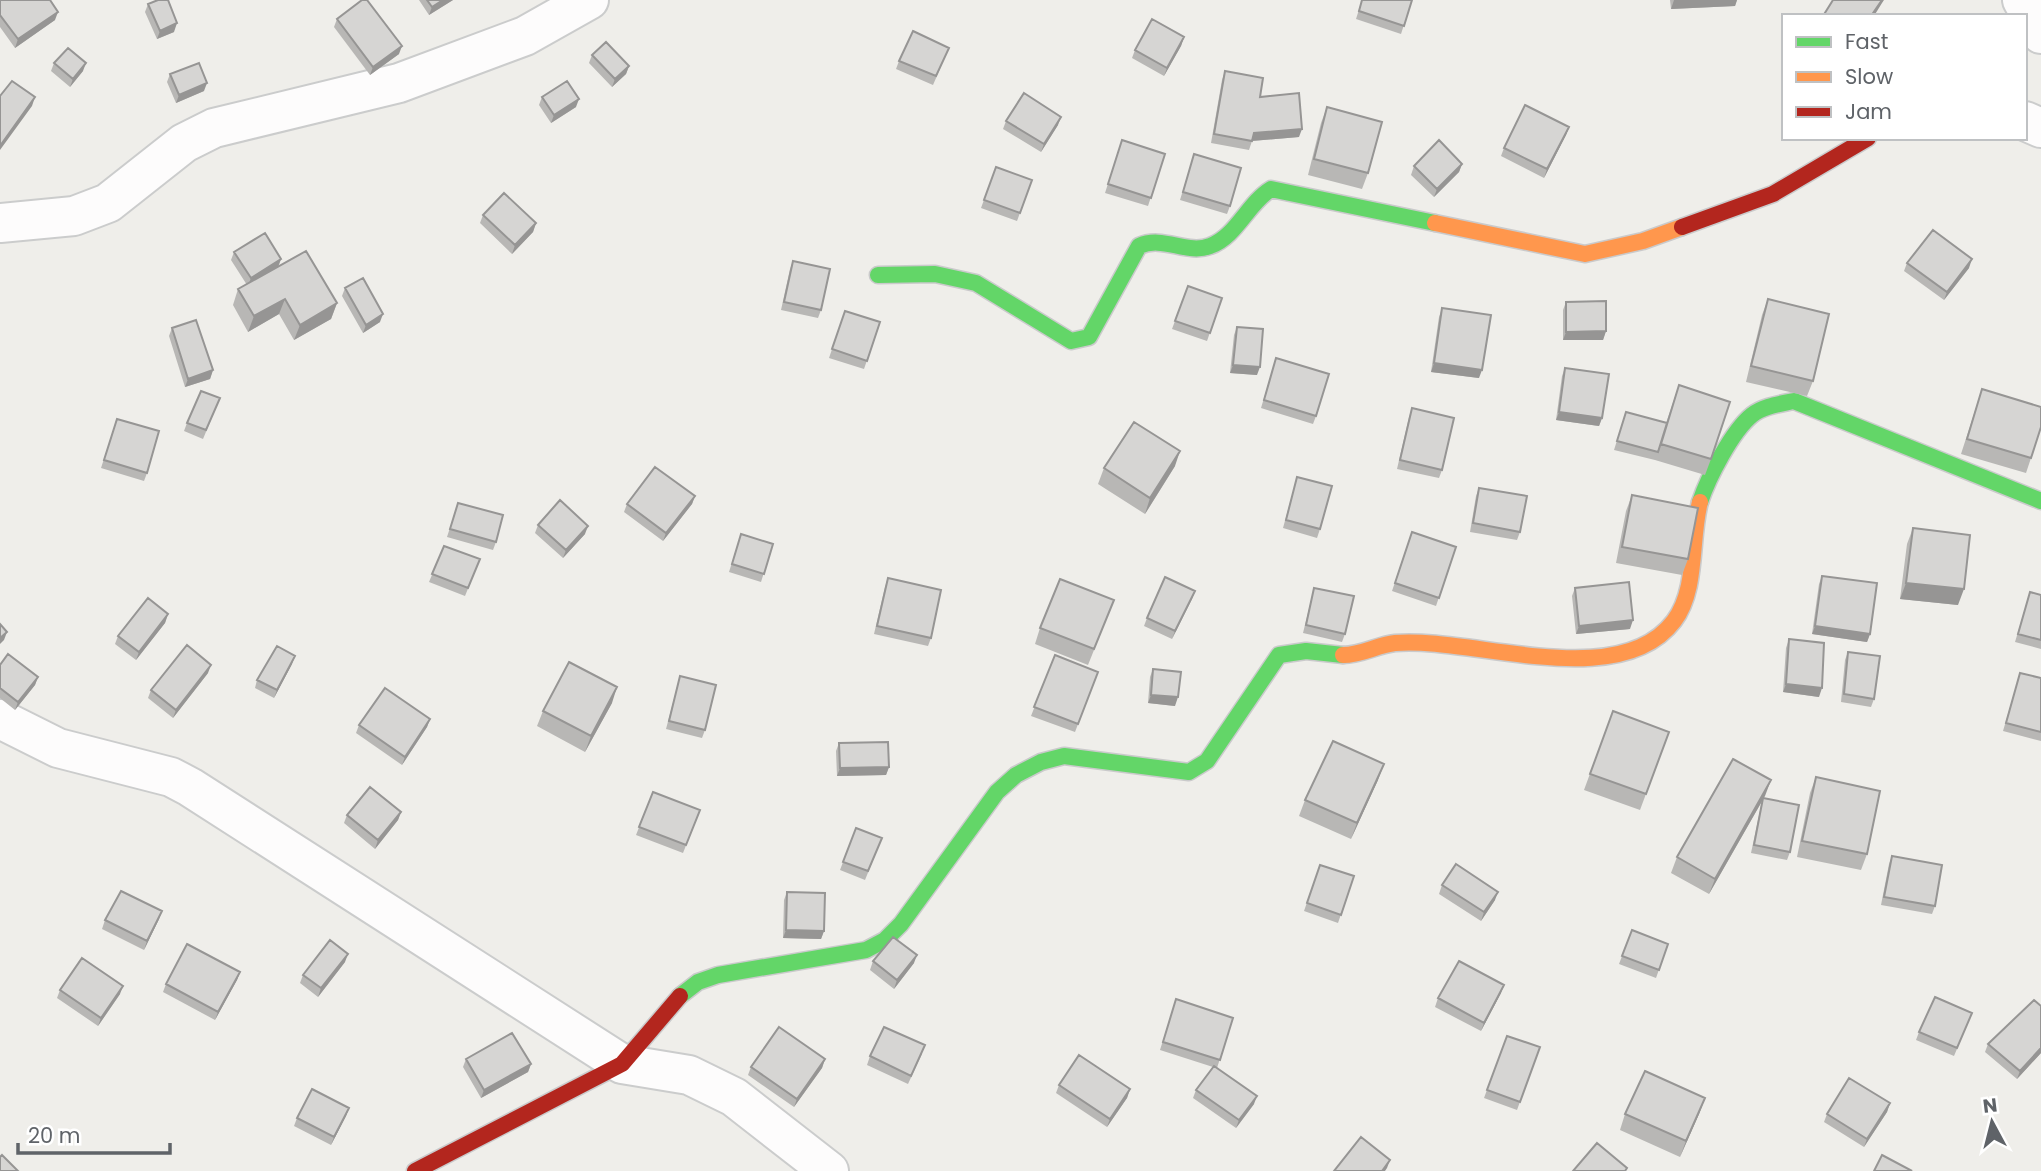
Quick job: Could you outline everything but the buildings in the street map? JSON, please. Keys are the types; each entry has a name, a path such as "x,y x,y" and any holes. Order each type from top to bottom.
{"street":[{"path":"0,223 74,216 108,203 184,143 214,128 399,83 525,36 589,0"},
{"path":"2022,0 2041,34"},
{"path":"878,275 935,274 976,283 1071,341 1081,340 1089,337 1139,246 1151,241 1205,248 1216,244 1258,195 1271,189 1585,254 1643,241 1773,194 1865,140"},
{"path":"415,1171 622,1064 681,995 698,982 718,975 866,950 885,940 901,924 998,792 1017,775 1041,762 1064,755 1188,772 1197,770 1207,761 1279,655 1293,650 1354,655 1373,647 1396,643 1571,657 1613,654 1641,647 1673,623 1690,587 1699,505 1710,479 1745,418 1768,406 1794,401 2041,501"},
{"path":"0,719 58,748 172,777 622,1064 689,1075 734,1097 829,1171"}],"traffic: fast":[{"path":"878,275 935,274 976,283 1071,341 1089,337 1139,246 1148,243 1193,248 1210,246 1235,228 1255,203 1271,189 1435,223"},
{"path":"1700,502 1722,456 1744,422 1761,409 1794,401 2041,501"},
{"path":"680,996 698,982 718,975 866,950 885,940 901,924 997,792 1016,775 1041,762 1064,756 1189,772 1207,761 1279,655 1306,651 1343,655"}],"traffic: slow":[{"path":"1435,223 1585,254 1643,241 1682,227"},
{"path":"1343,655 1395,643 1426,643 1542,657 1581,658 1618,654 1649,643 1674,621 1682,608 1690,579 1700,502"}],"traffic: jam":[{"path":"1682,227 1773,194 1865,140"},
{"path":"415,1171 622,1064 680,996"}]}
